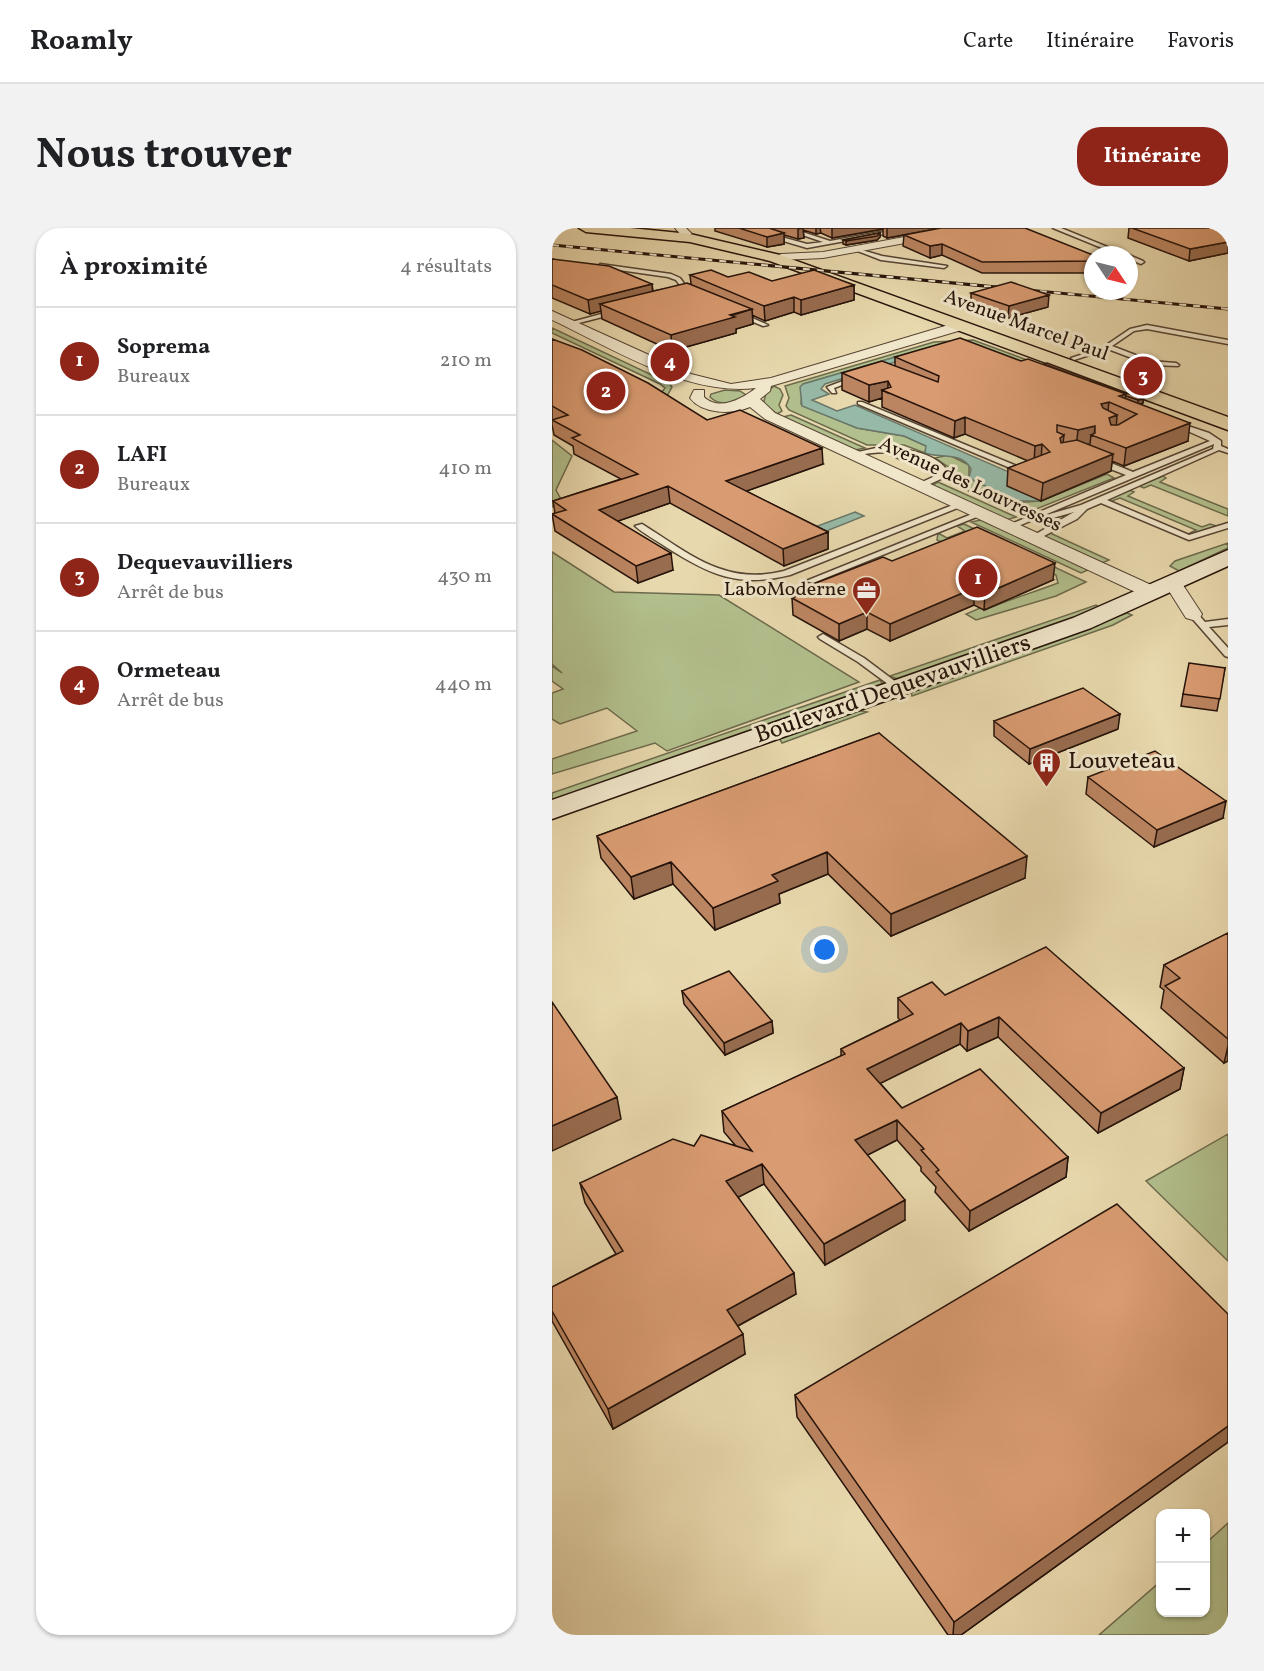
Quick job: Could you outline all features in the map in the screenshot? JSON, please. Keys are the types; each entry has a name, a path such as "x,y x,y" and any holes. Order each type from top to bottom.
{"main road":[{"name":"Avenue Marcel Paul","path":"586,228 709,242 801,266"},
{"name":"Avenue Marcel Paul","path":"642,228 683,231 781,257 843,282 908,297 968,323 1228,424"},
{"name":"Avenue Marcel Paul","path":"968,323 1074,358 1228,414"},
{"name":"Boulevard Dequevauvilliers","path":"552,810 1082,623 1228,557"}],"street":[{"path":"781,257 823,255 971,228"},
{"path":"801,266 823,255"},
{"path":"552,315 687,378 698,387 699,393 709,388 772,382 968,323"},
{"path":"687,378 731,386 755,396"},
{"path":"725,407 742,405 772,382"},
{"name":"Avenue des Louvresses","path":"699,393 697,398 703,404 770,416 1033,538 1163,588"},
{"name":"Avenue des Louvresses","path":"755,396 756,405 770,416"},
{"path":"1163,588 1198,619"}],"lane":[{"path":"742,228 804,246 901,230"},
{"path":"784,228 881,258 944,266"},
{"path":"1056,228 1101,246"},
{"path":"590,266 660,273 678,279 689,277"},
{"path":"678,279 688,294"},
{"path":"676,297 688,294 699,298"},
{"path":"571,324 620,311"},
{"path":"732,311 765,324"},
{"path":"1074,358 1108,347 1132,330 1147,327 1228,342"},
{"path":"1108,347 1150,363 1176,365"},
{"path":"834,392 830,389 832,386 867,374"},
{"path":"878,404 864,405 1022,472 1031,469"},
{"path":"1161,418 1196,431 1228,452"},
{"path":"814,450 831,444"},
{"path":"1011,528 1133,475 1216,444"},
{"path":"1011,528 1084,507 1216,450 1216,444"},
{"path":"853,454 875,449 897,448 940,466 942,469 938,477 921,486"},
{"path":"1086,456 1133,475"},
{"path":"1101,500 1189,538 1228,525"},
{"path":"639,526 723,576 759,579 787,573 961,505"},
{"path":"1033,538 1074,517 1084,507"},
{"path":"810,581 980,514"},
{"path":"1198,619 1228,622"},
{"path":"1198,619 1226,650"},
{"path":"823,637 861,660 898,688"}],"green space":[{"path":"552,328 669,383 672,387 667,396 660,394 665,388 660,384 552,333"},
{"path":"973,340 1046,367 899,356 803,384 801,404 857,428 904,436 926,446 925,453 904,445 867,445 789,410 786,406 789,398 785,386 934,342"},
{"path":"774,386 780,389 783,395 779,405 782,411 777,414 763,405 766,393"},
{"path":"725,390 740,391 746,395 723,403 710,397 711,394"},
{"path":"791,415 865,448 855,450 783,417"},
{"path":"552,440 572,456 556,490 563,503 552,507"},
{"path":"878,450 900,451 933,466 936,470 934,475"},
{"path":"949,455 969,465 969,478 1016,501 1041,501 1107,474 1114,478 1021,515 945,480 950,468 935,458"},
{"path":"1163,476 1166,478 1160,482 1228,509 1228,516 1151,485 1144,488 1139,486"},
{"path":"938,482 1016,517 1006,520 932,486"},
{"path":"1129,490 1134,492 1128,496 1202,527 1210,524 1217,526 1191,535 1188,534 1196,530 1120,498 1112,501 1107,499"},
{"path":"981,520 1088,570 1081,573 971,522"},
{"path":"964,524 1086,582 1056,596 976,620 966,614 980,608 985,610 1058,583 1056,575 966,552 937,540 938,533 947,538 965,531 957,526"},
{"path":"1050,533 1109,560 1102,563 1044,537"},
{"path":"1228,543 1228,548 1179,571 1170,566 1175,561"},
{"path":"552,552 614,592 719,595 859,682 667,751 655,743 552,774 552,759 637,731 607,708 560,724 552,719 552,693 563,689 552,681 552,666 562,673 552,664"},
{"path":"1096,605 1100,608 900,680 890,676"},
{"path":"1127,613 1132,615 1113,625 912,696 911,691"},
{"path":"880,680 884,686 552,802 552,793"},
{"path":"857,710 867,712 782,743 779,738"},
{"path":"1228,1134 1228,1261 1146,1181"},
{"path":"1228,1523 1228,1635 1099,1635 1156,1585 1156,1617 1210,1617 1210,1539"}],"shaded area":[{"path":"927,352 825,384 821,389 829,394 812,400 837,411 855,405 1025,479 1041,501 1016,501 969,478 971,469 962,460 925,453 926,446 904,436 857,428 802,406 800,387 803,384 899,356"},
{"path":"855,512 864,516 814,536 804,531"}],"building":[{"path":"739,228 769,228 784,233 767,237"},
{"path":"941,228 1025,228 1084,251 1084,261 982,262 942,244 930,246 904,235"},
{"path":"1132,228 1223,228 1219,229 1228,232 1228,242 1190,249"},
{"path":"880,233 877,236 843,240"},
{"path":"552,259 609,266 652,284 588,300 552,285"},
{"path":"711,270 728,277 749,272 772,281 814,270 854,285 801,300 794,297 764,306 690,275"},
{"path":"1011,282 1049,295 1009,306 971,293"},
{"path":"687,283 752,309 730,315 735,317 671,335 600,304"},
{"path":"960,338 1021,361 1028,359 1126,394 1119,396 1190,423 1126,448 1091,435 1095,433 1095,426 1078,430 1057,425 1057,432 1064,435 1060,438 1061,443 1077,440 1113,454 1043,483 1008,468 1050,452 1042,444 1035,446 965,417 955,421 882,390 891,387 888,381 869,385 842,373 882,361 938,382 939,376 895,357","holes":["1109,402 1137,414 1118,425 1111,425 1109,418 1117,415 1103,408 1101,404"]},
{"path":"552,339 582,350 648,383 707,420 740,410 822,448 726,481 828,532 783,549 668,486 599,510 671,553 636,566 552,514 566,510 553,501 638,474 572,438 580,435 552,420 568,415 552,406"},
{"path":"1047,363 1143,399 1138,400 1126,396 1126,394 1044,364"},
{"path":"977,527 1055,563 985,594 974,588 890,624 867,612 839,624 792,598 821,586 816,583 883,557 892,561"},
{"path":"1189,663 1225,668 1220,699 1183,694"},
{"path":"1083,688 1120,714 1030,749 994,721"},
{"path":"879,733 1027,856 891,914 827,852 772,875 778,881 713,908 671,862 631,877 597,836"},
{"path":"1155,751 1226,801 1157,830 1088,777"},
{"path":"1228,933 1228,1039 1165,986 1180,978 1164,965"},
{"path":"1046,947 1184,1068 1101,1113 999,1017 968,1031 961,1023 867,1069 902,1108 980,1069 1068,1157 970,1211 936,1172 939,1170 921,1150 924,1149 897,1120 855,1140 905,1200 824,1244 762,1164 726,1181 794,1273 727,1310 743,1334 608,1409 552,1311 552,1287 623,1251 580,1183 673,1139 694,1146 701,1135 752,1151 722,1111 845,1054 841,1049 913,1014 898,998 932,982 945,995"},
{"path":"729,971 772,1021 724,1043 682,991"},
{"path":"552,1002 617,1097 552,1126"},
{"path":"1117,1204 1228,1314 1228,1426 954,1622 795,1395"}],"railway":[{"path":"552,245 1228,309"}],"place":[{"name":"Ormeteau","path":"670,362"},
{"name":"Dequevauvilliers","path":"1143,376"},
{"name":"LAFI","path":"606,391"},
{"name":"Soprema","path":"978,578"},
{"name":"LaboModerne","path":"867,616"},
{"name":"Louveteau","path":"1047,788"}]}
